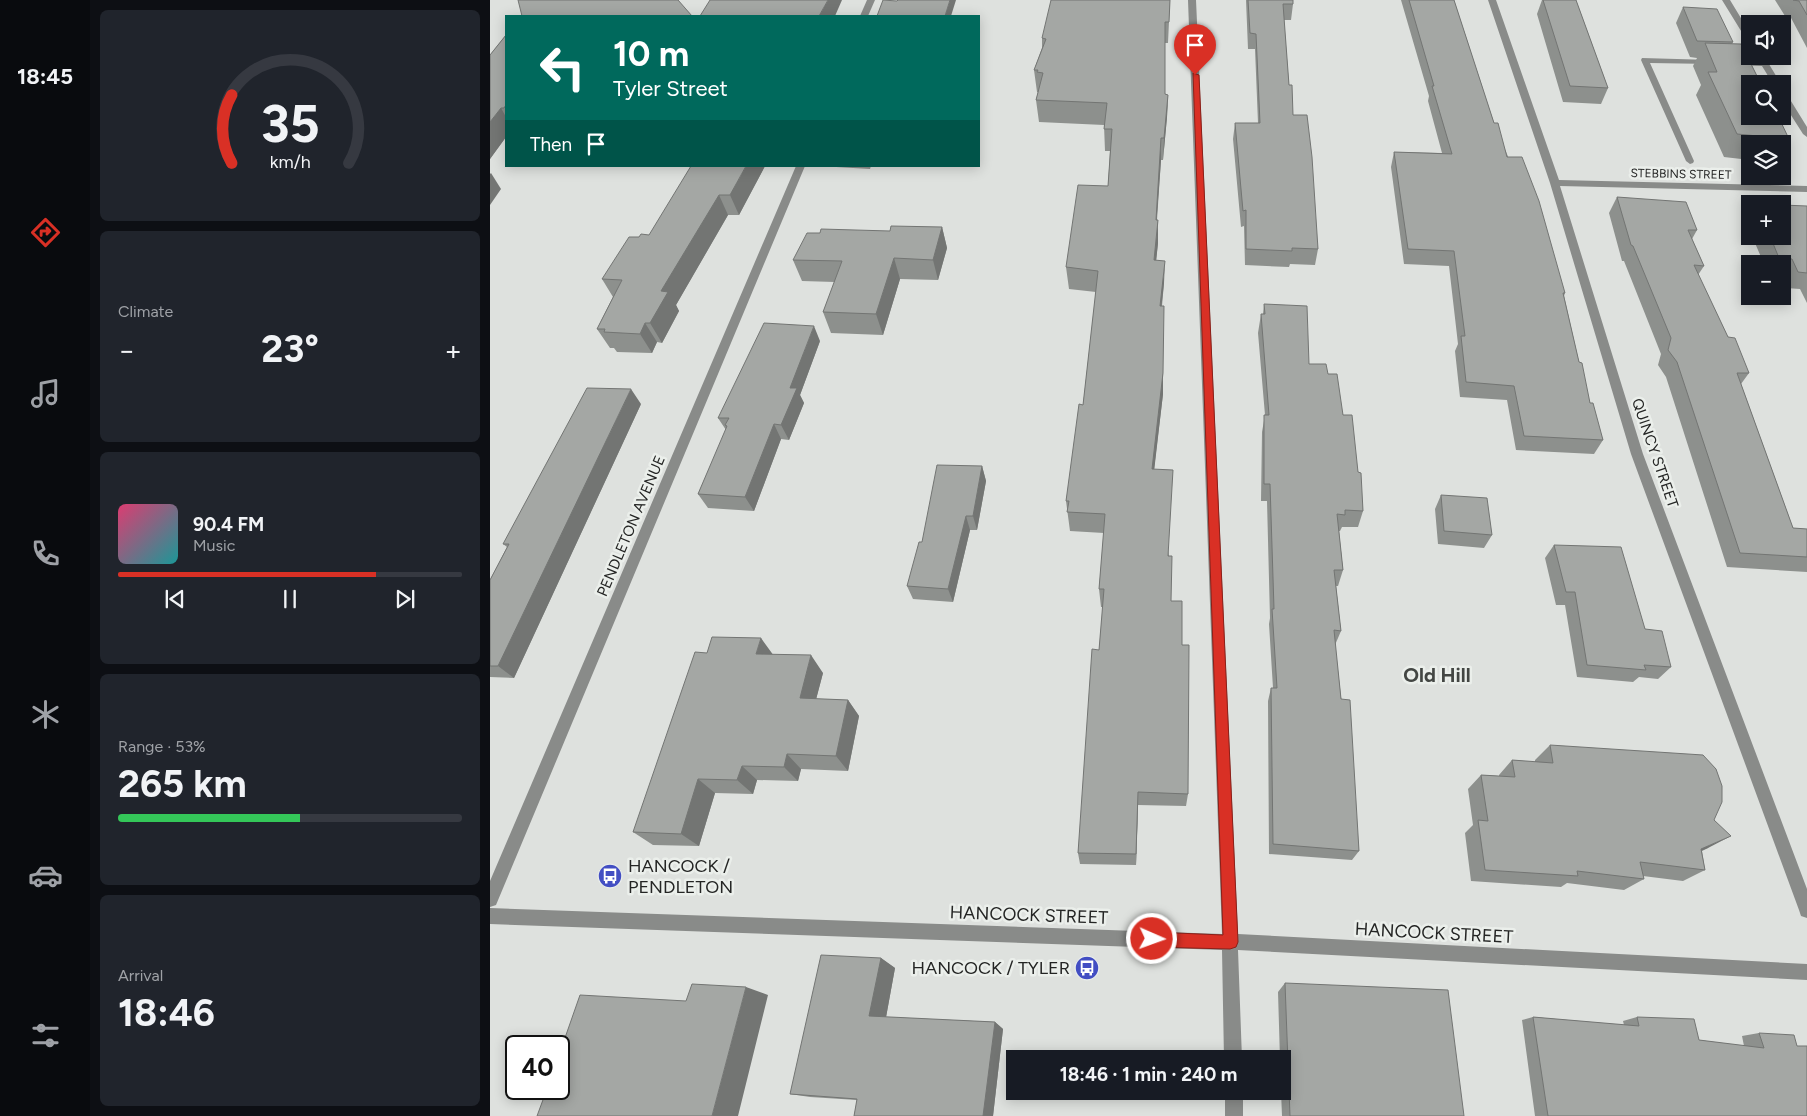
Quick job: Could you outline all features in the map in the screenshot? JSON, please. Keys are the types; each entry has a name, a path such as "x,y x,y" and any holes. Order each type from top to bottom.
{"street":[{"path":"864,15 871,0"},
{"path":"1192,0 1233,1050"},
{"name":"QUINCY STREET","path":"1492,0 1555,183 1637,454 1807,910"},
{"path":"1726,0 1741,24"},
{"path":"1690,161 1645,60 1741,61"},
{"path":"1791,108 1807,134"},
{"name":"PENDLETON AVENUE","path":"490,899 801,167"},
{"name":"STEBBINS STREET","path":"1555,183 1807,189"},
{"name":"HANCOCK STREET","path":"490,916 1230,942 1807,972"},
{"path":"1234,1100 1234,1116"}],"building":[{"path":"518,0 678,0 691,15 522,15"},
{"path":"710,0 828,0 820,15 701,15"},
{"path":"883,0 950,0 945,15 877,15"},
{"path":"1051,0 1170,0 1169,22 1165,22 1165,94 1168,95 1164,138 1161,138 1156,220 1158,220 1154,260 1165,261 1160,306 1164,306 1163,373 1152,469 1173,470 1168,556 1172,556 1171,601 1182,601 1182,645 1189,645 1188,794 1138,792 1136,854 1078,853 1092,649 1099,650 1104,589 1099,589 1105,514 1067,512 1069,501 1066,501 1079,404 1083,405 1098,271 1066,267 1078,185 1108,186 1112,129 1104,129 1107,103 1036,100 1043,73 1034,70 1046,39 1042,38"},
{"path":"1248,0 1293,0 1293,4 1283,4 1289,85 1292,85 1293,115 1307,115 1312,157 1318,249 1292,248 1292,251 1246,249 1246,210 1243,211 1235,123 1260,123 1256,34 1250,33"},
{"path":"1409,0 1454,0 1494,123 1498,123 1507,157 1522,157 1539,201 1565,293 1563,293 1579,362 1582,363 1590,403 1593,403 1603,440 1524,436 1514,386 1466,382 1461,336 1465,336 1454,251 1408,249 1394,152 1452,154"},
{"path":"1543,0 1576,0 1608,88 1570,86"},
{"path":"1793,0 1807,0 1807,15 1799,1"},
{"path":"1683,7 1717,9 1733,42 1697,41"},
{"path":"505,36 505,106 501,108 490,122 490,55"},
{"path":"1705,43 1741,44 1741,65 1752,65 1756,75 1741,75 1741,125 1782,125 1787,135 1737,134 1708,72 1717,72"},
{"path":"690,167 745,167 730,195 719,195 661,291 668,292 650,323 645,323 640,334 604,332 605,329 597,329 622,280 602,279 629,237 639,237 641,234 649,235"},
{"path":"1617,197 1686,202 1697,230 1688,230 1704,266 1694,265 1728,337 1735,338 1749,373 1737,373 1793,528 1807,529 1807,557 1740,553 1677,362 1668,350 1671,338 1631,245"},
{"path":"1791,205 1807,206 1807,273 1798,272 1791,255 1778,255 1774,245 1791,245"},
{"path":"891,226 942,227 933,260 894,258 876,314 823,312 842,261 793,260 807,233 820,233 821,229 890,231"},
{"path":"1264,304 1307,306 1309,364 1326,364 1328,374 1337,374 1343,415 1352,415 1358,472 1361,473 1363,511 1345,510 1345,515 1337,514 1343,570 1334,570 1341,631 1334,630 1341,699 1350,700 1359,851 1273,844 1271,688 1277,688 1272,609 1274,609 1270,484 1264,484 1264,415 1269,415 1261,314 1265,314"},
{"path":"764,323 814,326 790,388 797,388 781,425 774,424 745,497 698,494 729,418 718,418"},
{"path":"587,388 631,389 498,666 490,666 490,580 509,544 503,544"},
{"path":"937,465 982,466 973,516 966,516 948,589 907,586 919,542 922,542"},
{"path":"1441,495 1487,498 1492,535 1444,531"},
{"path":"1554,545 1621,547 1645,629 1662,631 1671,667 1644,665 1646,670 1587,665 1575,592 1566,592"},
{"path":"712,637 761,638 756,654 811,655 800,698 848,700 836,756 787,754 784,767 742,766 737,780 698,779 681,834 633,832 695,652 707,653"},
{"path":"1550,745 1703,755 1716,769 1722,786 1722,802 1714,820 1731,836 1701,849 1705,870 1640,862 1644,879 1577,871 1578,876 1485,870 1478,820 1488,821 1481,775 1515,777 1512,760 1553,763"},
{"path":"821,955 881,958 869,1016 995,1022 983,1116 854,1116 857,1099 790,1094"},
{"path":"1285,983 1448,990 1464,1116 1290,1116 1291,1050 1288,1050"},
{"path":"692,984 746,987 712,1116 537,1116 543,1100 570,1100 570,1035 566,1035 580,995 686,1001"},
{"path":"1533,1017 1639,1026 1637,1017 1694,1019 1699,1040 1764,1048 1759,1033 1794,1035 1797,1046 1807,1046 1807,1116 1548,1116"}],"place":[{"name":"HANCOCK / PENDLETON","path":"610,876"},
{"name":"HANCOCK / TYLER","path":"1087,968"}],"district":[{"name":"Old Hill","path":"1437,675"}],"route":[{"path":"1152,939 1230,942 1195,75"}]}
